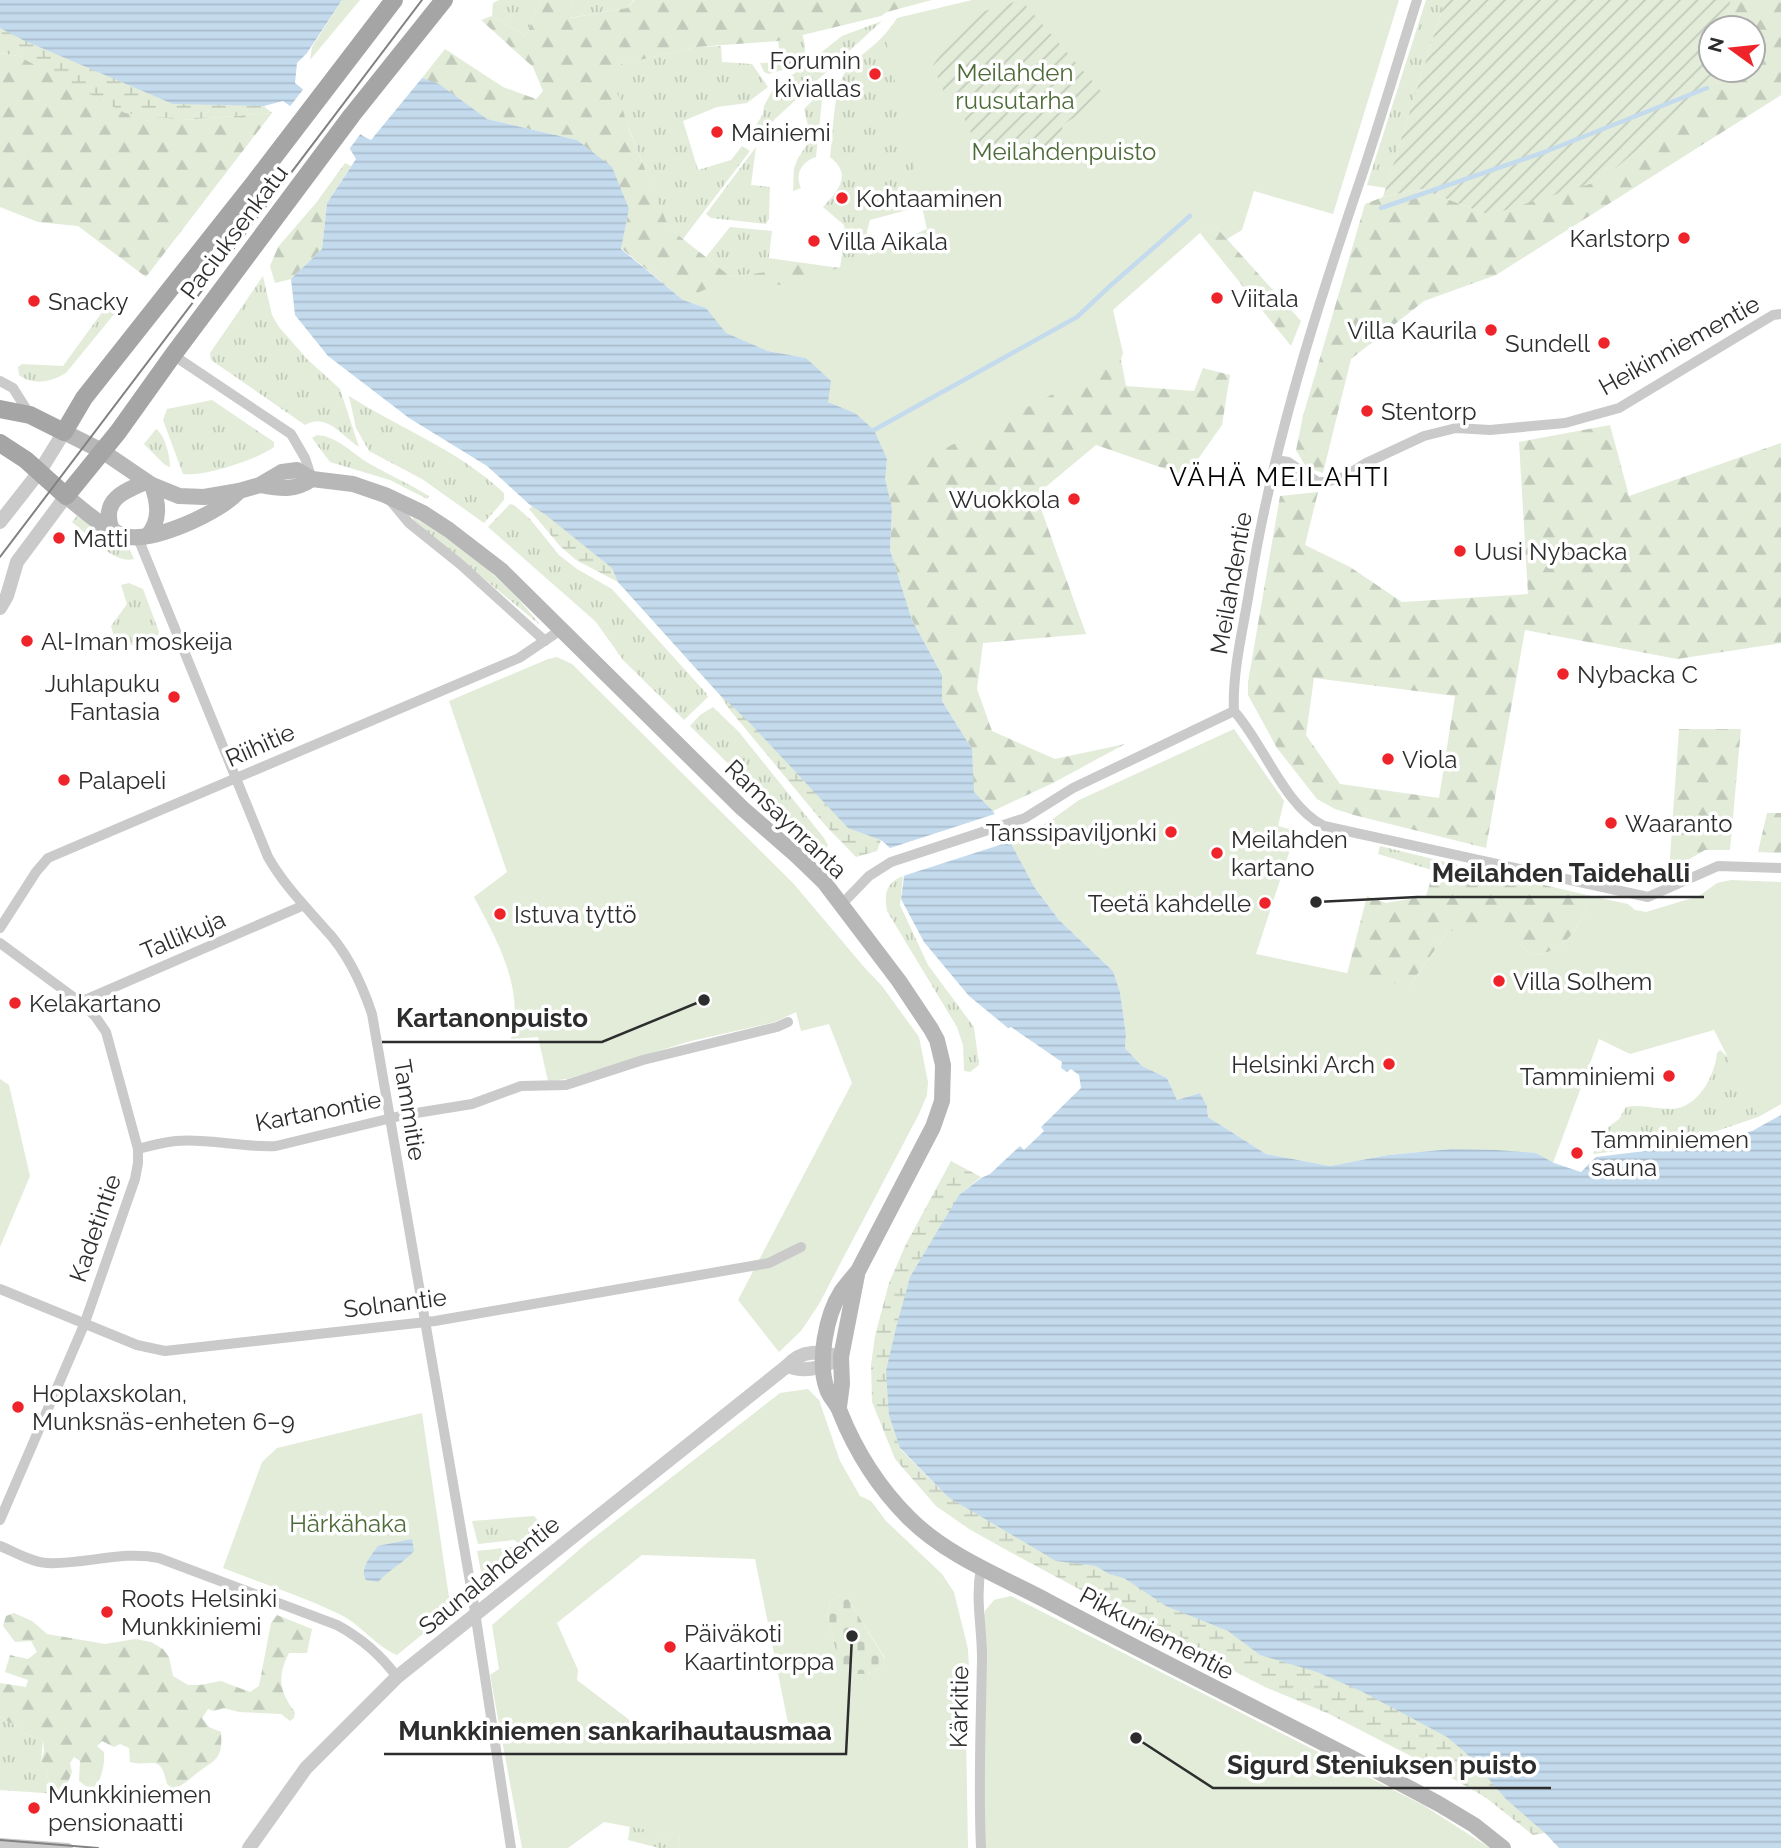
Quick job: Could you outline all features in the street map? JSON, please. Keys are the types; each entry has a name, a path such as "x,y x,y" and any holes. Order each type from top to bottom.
{"main road":[{"name":"Paciuksenkatu","path":"64,432 80,404 394,0"},
{"name":"Paciuksenkatu","path":"66,496 352,116 443,0"},
{"path":"0,409 30,415 64,432"},
{"name":"Ramsaynranta","path":"64,432 102,451 149,484 179,496 191,498 239,491 260,485 288,470 297,470 312,479 353,484 423,513 501,570 742,808 824,882 900,981 931,1029 941,1053 944,1077 942,1101 933,1127 858,1271 835,1303 829,1321 824,1359"},
{"path":"0,443 40,471 66,496 112,530 126,536 143,536 154,528 157,500 149,484 121,493 115,499 109,514 112,530"},
{"name":"Ramsaynranta","path":"143,536 180,527 211,514 239,491"},
{"name":"Ramsaynranta","path":"841,1357 858,1271"},
{"name":"Pikkuniementie","path":"839,1407 841,1357"},
{"name":"Pikkuniementie","path":"824,1359 827,1391 839,1407 849,1436 869,1471 910,1519 951,1550 1128,1645 1439,1804 1474,1825 1503,1848"}],"street":[{"name":"Meilahdentie","path":"1234,712 1234,690 1252,572 1271,479 1323,290 1417,0"},
{"name":"Heikinniementie","path":"1271,479 1284,482 1326,482 1343,477 1423,436 1456,428 1490,430 1565,423 1619,408 1773,315 1781,314"},
{"path":"173,355 291,434 300,446 312,479"},
{"path":"0,381 13,388 30,415"},
{"name":"Paciuksenkatu","path":"0,522 40,471 64,432"},
{"path":"1276,460 1288,463 1316,481"},
{"path":"385,495 409,523 460,564 545,641"},
{"path":"0,608 7,596 17,562 66,496"},
{"name":"Tammitie","path":"143,536 235,778 270,860 302,906 340,947 367,996 376,1029 475,1616 511,1848"},
{"name":"Riihitie","path":"0,928 48,858 519,658 562,629"},
{"path":"841,905 869,876 891,862 1025,818 1082,784 1234,712 1310,819 1324,826 1648,897 1718,866 1781,868"},
{"name":"Tallikuja","path":"80,1002 302,906"},
{"name":"Kadetintie","path":"0,943 80,1002 95,1016 106,1032 138,1149 135,1179 84,1325 0,1520"},
{"name":"Kartanontie","path":"138,1149 176,1140 255,1147 276,1146 389,1118 472,1104 521,1086 566,1085 643,1060 788,1022"},
{"name":"Solnantie","path":"0,1289 147,1349 165,1351 500,1311 769,1263 801,1247"},
{"name":"Saunalahdentie","path":"249,1848 306,1768 397,1677 795,1357 824,1359"},
{"path":"824,1359 841,1357"},
{"path":"0,1546 47,1563 137,1555 159,1559 337,1625 357,1636 397,1677"},
{"name":"Kärkitie","path":"981,1567 977,1598 982,1652 978,1790 981,1848"},
{"path":"0,1843 68,1848"}],"green space":[{"path":"0,0 264,106 272,113 183,120 125,113 18,56 0,53"},
{"path":"342,0 360,0 310,60 312,47"},
{"path":"499,0 541,0 526,36 492,16 493,3"},
{"path":"541,0 573,0 570,18 627,8 635,0 932,0 881,16 778,41 696,47 609,67 629,130 669,228 731,277 766,272 768,258 840,268 927,229 901,110 944,228 818,316 683,300 621,248 629,209 577,140 487,119 422,78 445,49 503,87 536,99 543,91 533,67 481,20 492,16 526,36"},
{"path":"573,0 634,0 627,8 569,18"},
{"name":"Meilahdenpuisto","path":"972,0 1399,0 1333,214 1254,191 1242,230 1227,239 1208,223 1113,310 1123,353 1121,360 884,479 887,459 855,413 828,402 806,358 768,351 725,333 706,308 683,300 731,277 792,286 927,229 885,36 897,18"},
{"name":"Meilahden ruusutarha","path":"1021,0 1107,98 1062,125 1064,148 1012,153 1004,145 977,145 952,94 945,95 933,65 968,16"},
{"path":"1426,0 1445,0 1386,188 1367,185"},
{"path":"1445,0 1730,0 1728,14 1697,14 1697,84 1716,85 1600,181 1489,215 1421,189 1383,197"},
{"path":"1730,0 1781,0 1781,95 1496,275 1424,301 1351,359 1323,473 1306,467 1296,450 1303,416 1365,204 1383,197 1421,189 1489,215 1715,84 1767,84 1767,14 1728,14"},
{"path":"882,21 775,119 761,136 753,130 772,91 842,36"},
{"path":"892,25 922,206 870,220 867,231 868,256 840,268 844,225 823,207 838,189 842,177 841,170 830,157 838,89 846,71 882,38"},
{"path":"802,34 805,52 799,63 769,74 764,72 760,63 781,62 778,41"},
{"path":"721,46 722,62 752,64 768,87 747,103 717,107 683,121 698,170 731,160 742,146 750,151 683,239 669,228 665,220 617,99 608,67 696,47"},
{"path":"0,53 18,56 183,120 272,113 146,277 78,226 38,222 0,207"},
{"path":"815,98 822,100 816,157 803,165 799,173 801,188 793,191 794,168 811,139 804,109"},
{"path":"756,147 751,185 770,187 769,218 766,224 711,218 706,214"},
{"path":"345,163 351,166 327,203 322,249 291,279 275,283 270,266 278,247 316,203"},
{"path":"1208,222 1216,227 1301,321 1291,346 1200,233"},
{"path":"730,227 772,231 767,272 731,277 706,257"},
{"path":"263,276 272,315 279,327 307,359 340,389 359,447 327,423 320,421 305,425 211,360 210,353"},
{"path":"111,307 115,309 115,313 66,373 42,382 31,381 19,375 18,367 22,364 63,366 103,311"},
{"path":"1086,349 1121,360 1126,386 1194,391 1203,368 1230,375 1222,425 1186,476 1096,445 1036,495 1086,634 983,643 977,689 992,731 1055,759 1125,744 1053,783 993,811 973,792 972,749 942,701 942,675 912,620 890,550 892,508 884,479"},
{"path":"349,396 468,464 504,493 504,500 484,523 422,479 369,451 356,428"},
{"path":"212,400 274,442 274,447 230,466 203,473 183,474 163,420 167,409"},
{"path":"1610,425 1629,496 1781,443 1781,643 1677,659 1525,630 1486,848 1335,809 1317,799 1277,748 1248,695 1280,496 1318,492 1305,545 1350,567 1402,602 1528,594 1519,442","holes":["1314,678 1455,696 1439,798 1340,784 1306,735"]},
{"path":"156,429 166,446 170,467 144,444"},
{"path":"317,435 338,442 370,464 429,496 427,499 390,480 330,462 312,438"},
{"path":"557,497 881,840 877,851 856,857 825,825 719,694 618,582 576,560 560,546 529,509 538,502"},
{"path":"510,504 530,519 559,555 612,589 706,693 708,697 684,720 623,660 596,622 488,527"},
{"path":"77,516 110,539 129,548 134,559 126,560 101,547 72,522"},
{"path":"413,517 482,565 513,594 540,625 413,520"},
{"path":"129,583 143,589 159,632 158,635 118,650 111,626 127,604 121,585"},
{"path":"557,657 572,664 793,883 882,986 919,1037 928,1082 927,1095 919,1114 819,1304 801,1331 779,1352 738,1300 852,1083 829,1024 801,1031 796,1012 775,1022 691,1041 567,1079 548,1081 538,1037 511,1039 514,1020 512,983 500,948 474,897 507,872 449,701"},
{"path":"713,707 739,732 824,838 828,845 826,849 765,800 690,726 700,715"},
{"path":"1234,729 1284,801 1278,826 1296,831 1256,954 1409,986 1448,932 1484,922 1513,926 1522,932 1522,946 1531,955 1543,954 1562,944 1570,936 1591,896 1628,904 1635,910 1646,912 1699,896 1717,883 1731,880 1781,882 1781,1104 1758,1117 1714,1030 1630,1054 1599,1039 1553,1163 1536,1153 1451,1149 1388,1155 1330,1166 1266,1154 1208,1117 1207,1106 1200,1093 1177,1100 1167,1078 1142,1066 1125,1048 1126,1035 1120,992 1113,971 1059,920 1035,888 1009,842 1050,821 1079,800"},
{"path":"1679,729 1741,729 1730,850 1705,850 1669,871"},
{"path":"1767,813 1781,813 1781,853 1758,852"},
{"path":"1380,846 1437,860 1435,871 1378,854"},
{"path":"1437,860 1591,896 1577,927 1553,950 1531,955 1522,946 1448,932 1409,986 1337,1013 1367,896 1386,903 1426,896"},
{"path":"903,876 900,905 928,965 974,1027 979,1065 970,1072 964,1071 963,1045 957,1027 887,911 888,889"},
{"path":"1720,1050 1781,1104 1758,1117 1682,1143 1593,1154 1603,1131 1619,1119 1626,1107 1671,1109 1681,1107 1697,1097 1709,1080"},
{"path":"0,1079 9,1085 30,1176 0,1247"},
{"path":"951,1161 981,1177 959,1195 900,1449 948,1497 1059,1549 1394,1654 1545,1833 1533,1835 1485,1797 1434,1768 1327,1713 1265,1687 1189,1648 969,1529 936,1506 895,1459 872,1402 871,1365 875,1336 889,1283 906,1244"},
{"path":"808,1389 819,1400 840,1461 860,1496 871,1501 886,1521 942,1574 954,1592 968,1649 968,1848 678,1848 680,1836 604,1822 568,1848 522,1848 490,1675 499,1669 492,1625 587,1543 780,1393","holes":["642,1555 755,1559 789,1728 660,1726 658,1735 635,1734 636,1725 577,1680 578,1670 557,1623","839,1595 848,1599 885,1658 873,1673 841,1672 827,1614 831,1600"]},
{"name":"Härkähaka","path":"422,1413 451,1611 397,1655 339,1614 223,1568 262,1462 277,1448"},
{"path":"534,1516 550,1534 529,1550 514,1540 478,1544 472,1521"},
{"path":"513,1547 524,1554 484,1586 477,1551"},
{"path":"839,1595 848,1599 885,1659 882,1666 873,1673 841,1673 827,1614 831,1600"},
{"path":"1011,1596 1423,1805 1490,1848 985,1848 981,1632 985,1611 994,1600"},
{"path":"14,1613 32,1621 47,1634 105,1644 135,1639 151,1642 163,1649 169,1657 173,1676 188,1685 221,1681 250,1692 259,1686 271,1623 277,1615 312,1629 307,1653 289,1653 281,1677 283,1690 295,1712 294,1718 290,1721 281,1714 208,1709 202,1718 209,1727 221,1732 219,1753 209,1764 173,1789 167,1784 162,1768 158,1765 130,1762 129,1748 120,1744 114,1747 102,1741 97,1746 104,1752 103,1767 99,1781 93,1788 79,1781 80,1761 74,1757 70,1763 72,1772 68,1782 59,1788 50,1787 46,1769 41,1763 43,1740 23,1733 20,1728 0,1717 0,1683 26,1687 28,1680 5,1672 10,1655 28,1659 37,1652 31,1641 15,1642 3,1626 6,1616"},
{"path":"0,1717 20,1728 23,1733 43,1740 41,1763 46,1769 50,1787 59,1788 58,1794 0,1790"},
{"path":"630,1826 680,1836 678,1848 659,1848 628,1840"}],"water":[{"path":"0,0 342,0 307,53 297,63 295,83 363,136 371,140 422,78 439,84 487,119 577,140 612,167 629,209 621,249 683,300 706,308 726,333 768,351 806,358 831,381 828,402 855,413 874,430 887,459 885,479 892,508 890,550 912,620 942,675 942,701 972,749 974,792 993,811 1035,888 1059,920 1113,971 1120,992 1126,1035 1125,1048 1142,1066 1167,1078 1177,1100 1200,1093 1207,1106 1208,1117 1266,1154 1330,1166 1388,1155 1451,1149 1497,1150 1536,1153 1554,1163 1581,1172 1596,1157 1710,1143 1752,1131 1781,1115 1781,1848 1559,1848 1506,1799 1466,1753 1447,1737 1361,1691 1317,1672 1260,1655 1228,1631 1166,1606 1124,1578 1109,1574 1096,1566 1056,1561 948,1497 900,1448 889,1415 886,1371 910,1277 959,1195 990,1174 1020,1146 1024,1150 1044,1131 1041,1127 1081,1088 1079,1075 1071,1069 1067,1072 1061,1068 1062,1062 1011,1027 1008,1028 969,996 924,942 901,899 904,877 889,847 881,840 848,828 747,720 719,694 618,582 612,568 530,505 487,466 409,418 328,356 295,315 291,279 322,249 327,203 356,159 350,149 283,101 264,106 173,104 0,28"},
{"path":"412,1539 414,1551 410,1555 378,1582 366,1580 365,1567 378,1546"}],"pier":[{"path":"305,87 362,132 347,152 288,109"},
{"path":"998,813 1012,841 900,877 887,849"}],"waterway":[{"path":"1381,208 1542,153 1707,88"},
{"path":"874,430 1077,317 1190,216"}],"tram line":[{"path":"0,557 422,0"},
{"path":"0,1840 98,1848"}],"place":[{"name":"Forumin kiviallas","path":"875,74"},
{"name":"Mainiemi","path":"717,132"},
{"name":"Kohtaaminen","path":"842,198"},
{"name":"Karlstorp","path":"1684,238"},
{"name":"Villa Aikala","path":"814,241"},
{"name":"Viitala","path":"1217,298"},
{"name":"Snacky","path":"34,301"},
{"name":"Villa Kaurila","path":"1491,330"},
{"name":"Sundell","path":"1604,343"},
{"name":"Stentorp","path":"1367,411"},
{"name":"Wuokkola","path":"1074,499"},
{"name":"Matti","path":"59,538"},
{"name":"Uusi Nybacka","path":"1460,551"},
{"name":"Al-Iman moskeija","path":"27,641"},
{"name":"Nybacka C","path":"1563,674"},
{"name":"Juhlapuku Fantasia","path":"174,697"},
{"name":"Viola","path":"1388,759"},
{"name":"Palapeli","path":"64,780"},
{"name":"Waaranto","path":"1611,823"},
{"name":"Tanssipaviljonki","path":"1171,832"},
{"name":"Meilahden kartano","path":"1217,853"},
{"name":"Meilahden Taidehalli","path":"1316,902"},
{"name":"Teetä kahdelle","path":"1265,903"},
{"name":"Istuva tyttö","path":"500,914"},
{"name":"Villa Solhem","path":"1499,981"},
{"name":"Kartanonpuisto","path":"704,1000"},
{"name":"Kelakartano","path":"15,1003"},
{"name":"Helsinki Arch","path":"1389,1064"},
{"name":"Tamminiemi","path":"1669,1076"},
{"name":"Tamminiemen sauna","path":"1577,1153"},
{"name":"Hoplaxskolan, Munksnäs-enheten 6–9","path":"18,1407"},
{"name":"Roots Helsinki Munkkiniemi","path":"107,1612"},
{"name":"Munkkiniemen sankarihautausmaa","path":"852,1636"},
{"name":"Päiväkoti Kaartintorppa","path":"670,1647"},
{"name":"Sigurd Steniuksen puisto","path":"1136,1738"},
{"name":"Munkkiniemen pensionaatti","path":"34,1808"}],"district":[{"name":"VÄHÄ MEILAHTI","path":"1280,477"}]}
